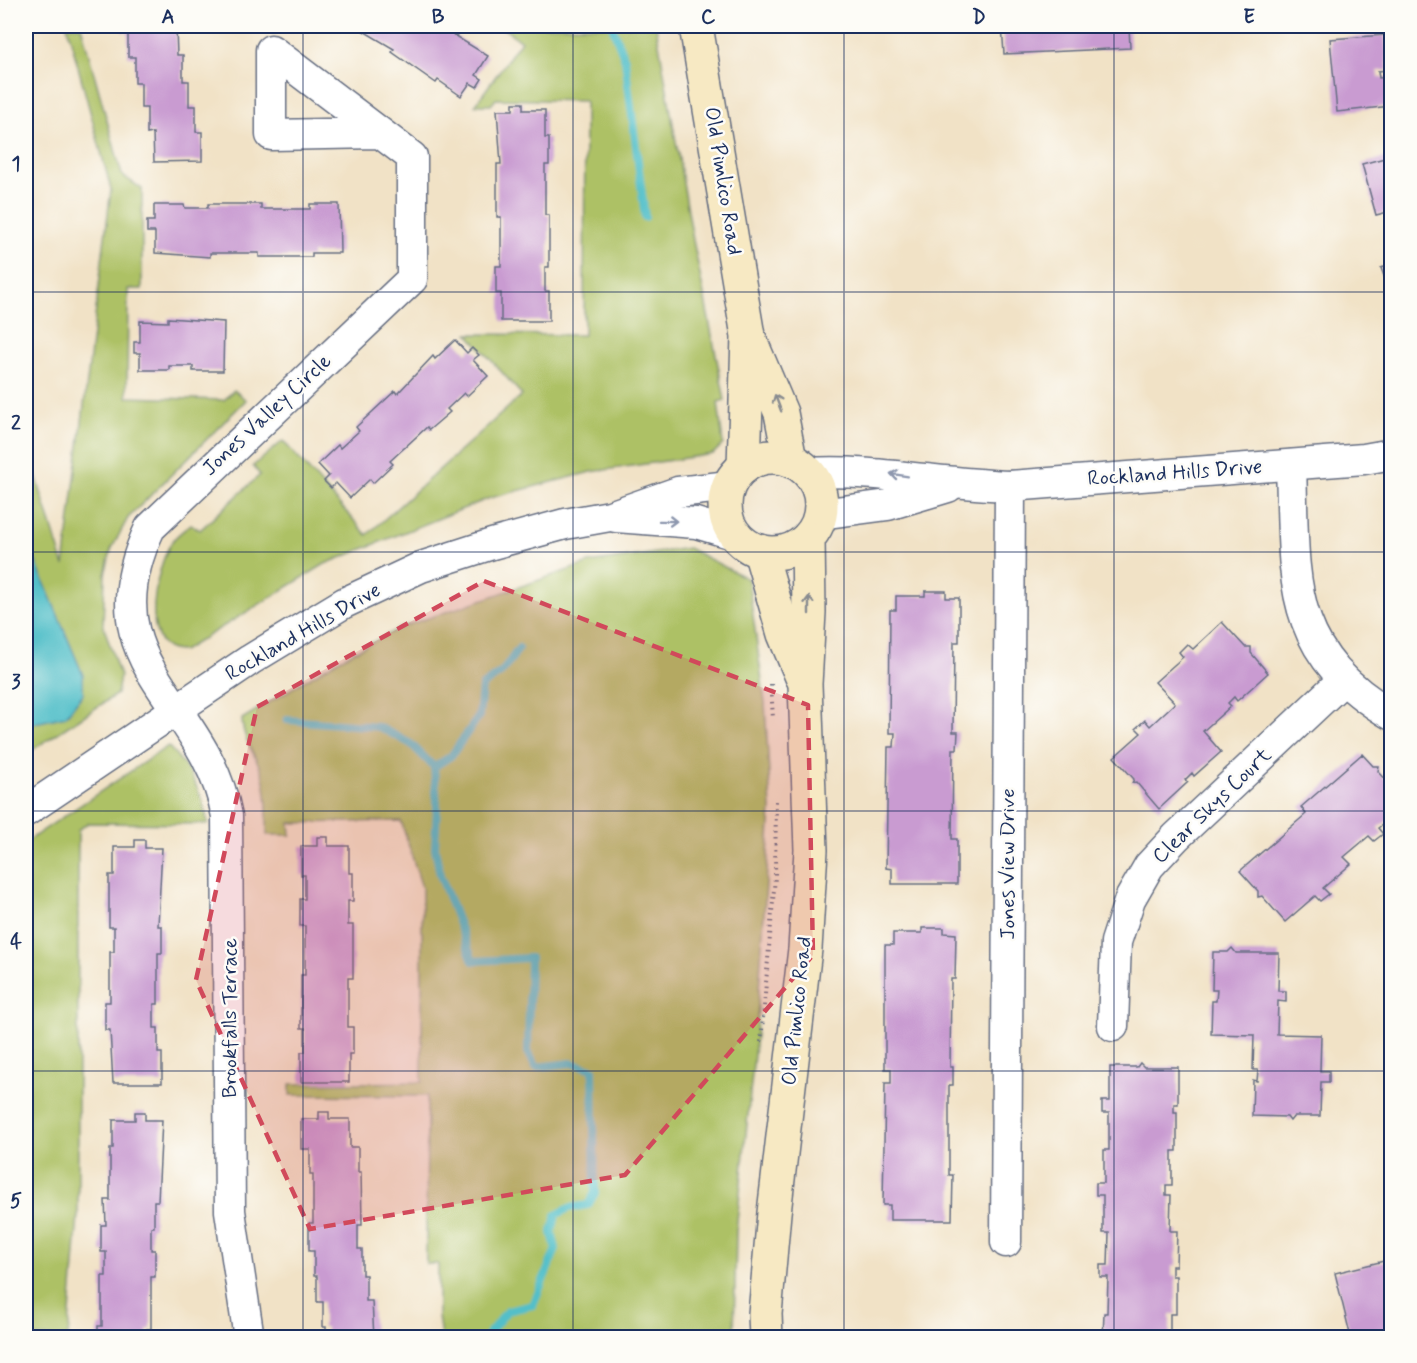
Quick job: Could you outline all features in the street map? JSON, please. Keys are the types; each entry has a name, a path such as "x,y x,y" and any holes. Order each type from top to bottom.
{"street":[{"name":"Old Pimlico Road","path":"696,26 748,336 781,413 799,466"},
{"name":"Jones Valley Circle","path":"178,710 147,667 134,637 132,579 139,550 150,528 170,507 412,279 412,157 379,134"},
{"name":"Old Pimlico Road","path":"737,477 748,336"},
{"name":"Rockland Hills Drive","path":"799,466 885,473 957,484 1010,486 1291,465 1392,454"},
{"path":"766,458 799,466 819,492 814,526 781,552 748,543 727,517 725,507 737,477 766,458"},
{"path":"1291,465 1295,585 1303,616 1318,648 1343,680 1371,703 1392,715"},
{"name":"Rockland Hills Drive","path":"26,811 250,660 344,603 421,567 492,544 565,524 610,516 678,492 737,477"},
{"name":"Rockland Hills Drive","path":"814,526 957,484"},
{"name":"Jones View Drive","path":"1005,1242 1010,486"},
{"name":"Rockland Hills Drive","path":"610,516 696,523 748,543"},
{"name":"Old Pimlico Road","path":"766,1338 774,1213 804,960 812,850 805,684 814,526"},
{"name":"Old Pimlico Road","path":"748,543 805,684"},
{"name":"Clear Skys Court","path":"1113,1026 1116,942 1130,899 1149,866 1176,837 1343,680"},
{"name":"Brookfalls Terrace","path":"178,710 211,764 222,789 227,816 230,1211 249,1338"}],"path":[{"path":"770,675 773,722"},
{"path":"760,1046 775,877 776,794"}],"highlighted area":[{"path":"484,581 808,705 813,955 625,1175 310,1229 196,980 257,707"}],"green space":[{"path":"67,26 81,26 122,175 142,189 142,289 128,289 127,397 224,400 234,390 246,400 128,518 111,550 105,574 103,624 120,676 117,694 26,754 26,444 64,566 111,189"},
{"path":"500,26 656,26 693,240 725,400 718,402 723,444 713,454 591,472 490,498 325,564 183,651 169,649 158,636 154,609 158,578 167,550 173,540 191,524 200,530 260,475 253,466 283,441 367,535 522,395 468,334 584,335 585,101 496,99 491,105 475,105 521,41"},
{"path":"688,548 748,579 765,703 771,809 756,1035 736,1232 734,1337 441,1337 438,1316 438,1264 426,1264 427,1096 290,1095 290,1084 422,1082 422,888 401,821 290,823 291,835 267,835 264,781 244,733 242,719 340,659 402,627 589,563"},
{"path":"168,746 194,782 208,824 88,823 78,830 78,1216 68,1337 26,1337 28,1034 26,1034 26,842"}],"water":[{"path":"26,539 83,675 83,694 66,716 26,725"}],"building":[{"path":"122,26 176,28 177,55 183,55 183,81 189,81 189,106 196,106 196,132 202,132 202,161 154,162 153,133 147,134 147,108 141,108 141,83 135,83 135,57 128,57 128,32 122,32"},
{"path":"355,26 439,26 488,56 476,75 482,79 477,87 470,83 461,96 438,80 436,83 392,52 394,49"},
{"path":"1002,26 1129,26 1130,48 1004,54"},
{"path":"1385,35 1388,70 1378,71 1379,78 1389,77 1391,106 1337,112 1330,39"},
{"path":"513,103 523,103 523,110 545,110 545,138 549,138 549,165 545,165 545,215 549,215 549,267 545,267 545,291 549,291 549,321 501,321 501,293 496,293 496,266 501,266 501,217 497,217 497,164 501,164 497,110 513,110"},
{"path":"1392,156 1392,211 1376,215 1362,164"},
{"path":"208,204 261,204 261,209 310,209 310,204 339,204 340,253 312,253 312,257 259,257 259,253 210,253 210,257 155,253 155,232 147,232 147,221 154,221 154,205 208,208"},
{"path":"1392,264 1392,295 1391,295 1381,268"},
{"path":"168,318 224,322 223,371 193,371 193,366 169,366 169,370 140,370 140,353 134,353 134,342 140,342 140,321 168,322"},
{"path":"455,340 467,353 472,348 479,355 473,360 488,376 467,396 464,393 447,409 450,412 429,430 427,427 390,461 393,464 373,483 370,479 350,498 336,483 331,488 324,481 329,476 318,464 338,445 340,448 359,431 356,427 395,391 397,394 433,356 435,359"},
{"path":"925,591 946,591 946,598 959,598 959,642 954,642 953,732 958,732 957,749 953,749 952,839 957,839 957,884 892,884 892,869 886,868 888,747 894,747 895,733 889,733 890,610 896,610 896,596 925,596"},
{"path":"1222,622 1245,647 1251,647 1251,653 1268,673 1237,701 1234,697 1228,703 1231,706 1203,731 1221,752 1194,776 1192,773 1185,780 1188,782 1159,809 1136,782 1132,783 1134,779 1114,757 1141,733 1136,728 1145,720 1150,726 1175,703 1155,682 1183,657 1179,652 1187,644 1193,649"},
{"path":"1362,754 1373,766 1379,766 1378,771 1392,786 1392,817 1378,828 1383,834 1374,841 1369,836 1344,857 1351,864 1323,888 1329,894 1320,901 1315,896 1285,922 1262,896 1258,897 1258,891 1240,871 1306,814 1301,807"},
{"path":"317,837 328,837 328,846 349,846 349,873 353,873 353,901 348,901 348,925 353,925 353,978 348,978 348,1027 353,1027 353,1054 349,1054 349,1082 301,1082 301,1052 305,1052 305,1028 301,1028 301,975 305,975 305,926 300,926 300,899 305,899 305,875 301,875 301,846 317,846"},
{"path":"135,840 145,840 145,848 162,848 158,926 162,926 162,953 158,953 158,1004 154,1004 154,1028 158,1028 158,1053 162,1053 162,1083 113,1083 110,1030 105,1030 105,1002 110,1002 110,952 114,952 114,927 109,927 109,875 114,875 114,847 135,847"},
{"path":"922,928 944,928 944,933 956,934 955,979 951,979 950,1067 953,1067 953,1085 949,1085 949,1175 953,1175 952,1220 890,1220 890,1205 883,1205 885,1083 891,1083 891,1069 885,1069 885,945 893,945 893,933 922,933"},
{"path":"1232,948 1236,953 1279,953 1278,991 1286,991 1286,1002 1278,1001 1277,1034 1321,1035 1320,1071 1329,1071 1329,1082 1321,1082 1320,1116 1294,1116 1290,1121 1287,1117 1252,1116 1253,1080 1257,1081 1258,1070 1253,1070 1254,1035 1211,1034 1212,1001 1216,1001 1217,990 1212,990 1213,952 1228,952"},
{"path":"1140,1063 1144,1067 1178,1067 1178,1104 1174,1104 1174,1112 1177,1112 1177,1151 1172,1151 1172,1185 1166,1185 1166,1195 1171,1195 1170,1231 1177,1231 1176,1266 1172,1266 1172,1276 1176,1276 1176,1314 1170,1314 1170,1338 1103,1338 1104,1313 1107,1313 1108,1277 1100,1277 1100,1265 1108,1265 1109,1233 1103,1233 1103,1195 1096,1195 1096,1183 1104,1183 1104,1150 1109,1150 1109,1113 1102,1113 1102,1101 1110,1101 1110,1067 1137,1067"},
{"path":"135,1112 145,1112 145,1120 162,1120 158,1201 154,1201 154,1227 151,1227 151,1250 155,1250 155,1277 151,1277 151,1329 147,1329 147,1338 98,1338 98,1326 102,1326 102,1276 106,1276 106,1252 101,1252 101,1225 106,1225 105,1200 110,1200 110,1148 113,1148 113,1120 135,1120"},
{"path":"319,1112 329,1112 329,1119 350,1119 350,1147 358,1147 362,1225 358,1225 358,1249 362,1249 362,1275 366,1275 366,1301 372,1301 374,1338 326,1338 326,1327 323,1327 323,1302 317,1302 314,1251 309,1251 309,1223 313,1223 313,1174 310,1174 310,1149 301,1149 301,1119 319,1119"},
{"path":"1392,1259 1392,1338 1351,1338 1335,1273"}],"waterway":[{"path":"612,26 625,60 645,217"},
{"path":"434,767 451,756 479,716 482,686 502,672 519,648"},
{"path":"287,720 379,727 411,744 434,767 437,805 435,848 440,875 473,961 530,958 528,1052 536,1067 571,1063 593,1069 595,1193 588,1205 569,1208 556,1215 552,1232 556,1249 533,1305 507,1311 485,1338"}]}
